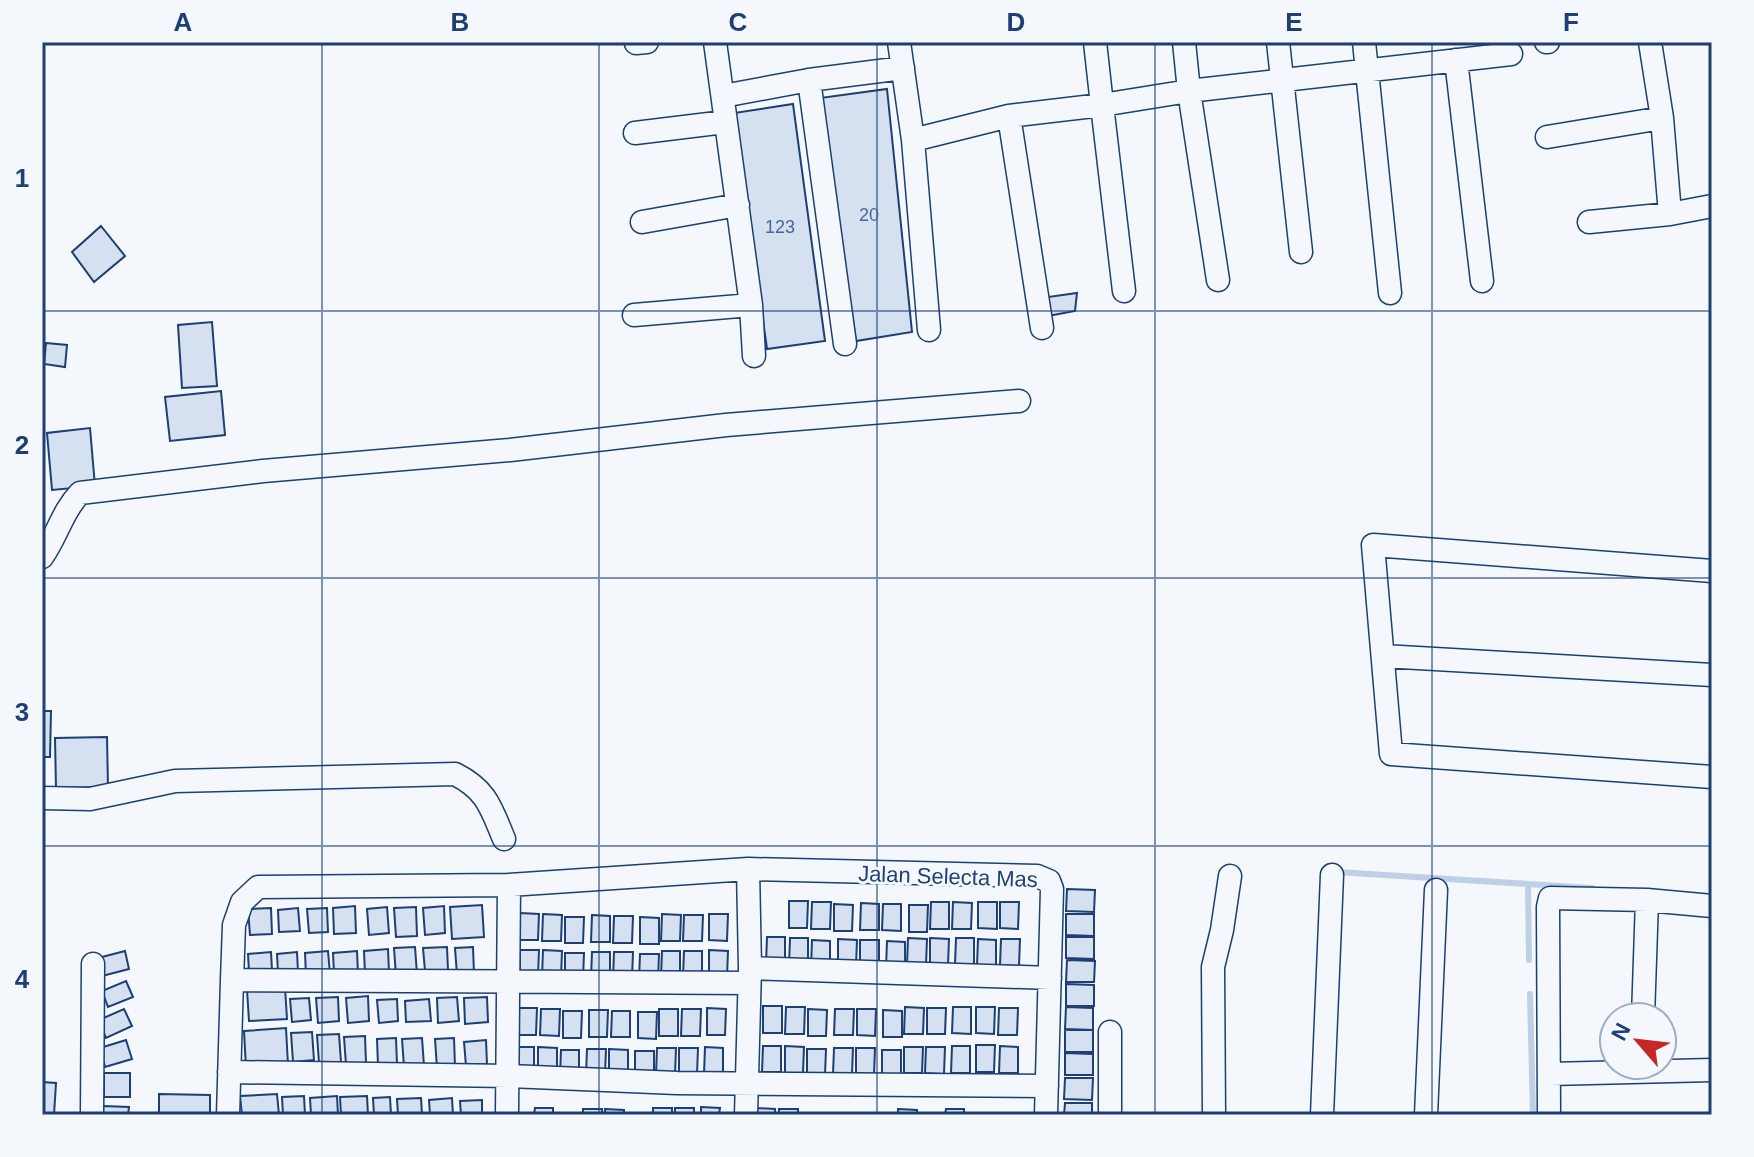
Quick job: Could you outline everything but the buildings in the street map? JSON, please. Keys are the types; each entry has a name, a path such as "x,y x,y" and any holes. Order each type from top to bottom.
{"street":[{"path":"715,42 751,305 754,356"},
{"path":"899,42 913,140 929,330"},
{"path":"1095,42 1124,291"},
{"path":"1184,42 1218,280"},
{"path":"1278,42 1301,252"},
{"path":"1364,42 1390,293"},
{"path":"1650,42 1662,118 1670,214"},
{"path":"913,140 1009,116 1282,79 1511,54"},
{"path":"1456,60 1482,281"},
{"path":"723,96 809,80 903,68"},
{"path":"809,80 845,344"},
{"path":"1009,116 1042,328"},
{"path":"1547,137 1662,118"},
{"path":"635,133 725,122"},
{"path":"642,222 738,205"},
{"path":"1589,222 1670,214 1712,206"},
{"path":"634,315 751,305"},
{"path":"42,557 68,506 80,493 263,471 510,450 726,425 1019,401"},
{"path":"1712,571 1373,545 1391,754 1712,777"},
{"path":"1383,656 1712,675"},
{"path":"42,798 90,799 175,781 455,774 474,783 488,802 504,839"},
{"path":"746,1115 748,869"},
{"name":"Jalan Selecta Mas","path":"232,980 234,925 242,902 258,887 509,885 748,869 1044,877 1052,889 1046,1115"},
{"path":"1322,1115 1332,875"},
{"path":"1214,1115 1213,967 1230,876"},
{"path":"507,1115 509,885"},
{"path":"1426,1115 1436,890"},
{"path":"1549,1115 1548,901 1552,897 1566,897 1712,906"},
{"path":"1644,1001 1647,900"},
{"path":"92,1115 93,964"},
{"path":"228,1115 232,980 507,981 749,976 1050,978"},
{"path":"1110,1032 1110,1115"},
{"path":"1678,1069 1712,1070"},
{"path":"1550,1074 1598,1071"},
{"path":"229,1072 509,1076 677,1083 1047,1086"}],"waterway":[{"path":"1337,872 1528,884"},
{"path":"1529,960 1528,884 1592,888"},
{"path":"1530,994 1533,1115"}]}
